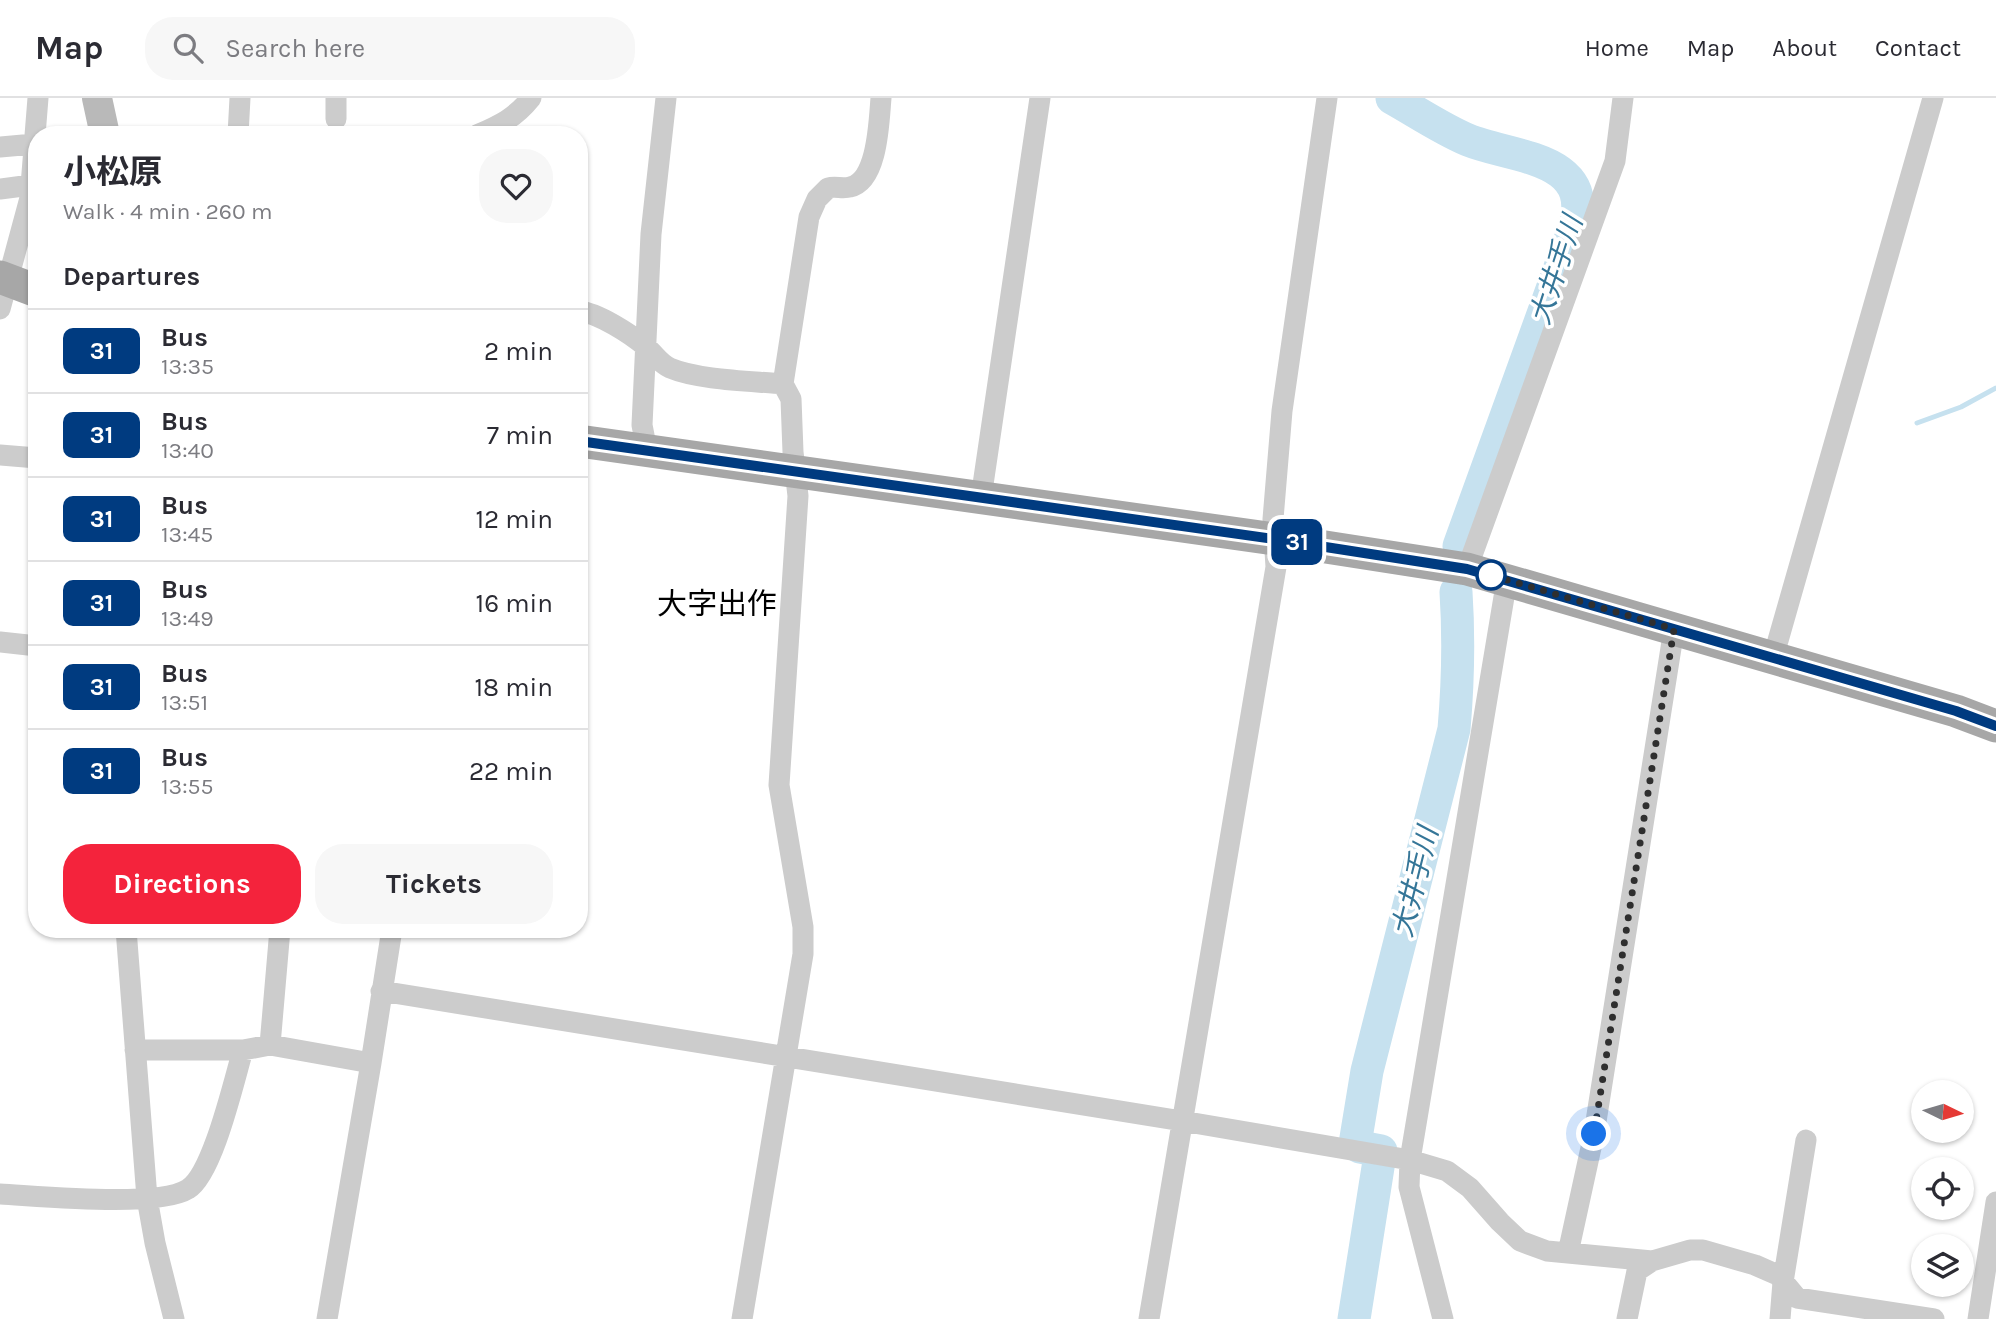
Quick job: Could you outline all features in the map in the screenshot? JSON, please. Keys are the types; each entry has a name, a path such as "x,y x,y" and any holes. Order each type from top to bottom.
{"main road":[{"path":"97,98 103,126"},
{"path":"2,288 28,290"},
{"path":"588,442 1274,539 1467,569 1956,711 1996,726"}],"street":[{"path":"36,126 38,98"},
{"path":"238,126 240,98"},
{"path":"498,126 520,112 531,98"},
{"path":"647,450 642,425 651,234 666,98"},
{"path":"742,1319 804,940 779,785 798,496 791,399 783,384 809,217 817,199 828,188 859,182 873,160 881,98"},
{"path":"981,498 1040,98"},
{"path":"1149,1319 1276,567 1273,519 1282,411 1327,98"},
{"path":"1467,569 1615,160 1623,98"},
{"path":"1773,658 1933,98"},
{"path":"0,147 28,145"},
{"path":"0,189 28,192"},
{"path":"2,288 28,206"},
{"path":"588,314 597,316 647,347 659,362 673,369 706,376 783,384"},
{"path":"0,455 28,457"},
{"path":"1443,1319 1409,1187 1410,1160 1507,579"},
{"path":"1568,1253 1594,1134 1674,629"},
{"path":"0,642 28,645"},
{"path":"131,938 135,1050 147,1198 174,1319"},
{"path":"270,1045 279,938"},
{"path":"327,1319 390,938"},
{"path":"381,991 1410,1160 1447,1171 1470,1188 1520,1241 1547,1251 1652,1261"},
{"path":"135,1050 243,1050 270,1045 371,1063"},
{"path":"0,1194 127,1200 175,1194 190,1189 206,1163 221,1128 243,1050"},
{"path":"1780,1319 1783,1282 1805,1140"},
{"path":"1978,1319 1996,1202"},
{"path":"1627,1319 1637,1271 1652,1261 1690,1250 1703,1250 1755,1265 1778,1275 1797,1297 1934,1319"}],"waterway":[{"name":"大井手川","path":"1392,98 1468,140 1526,157 1561,173 1572,186 1578,203 1575,226 1459,546"},
{"path":"1917,423 1961,407 1996,388"},
{"name":"大井手川","path":"1381,1151 1355,1144 1367,1071 1454,729 1458,660 1456,592"},
{"name":"大井手川","path":"1354,1319 1379,1161"}],"bus line":[{"name":"31","path":"588,442 1274,539 1467,569 1956,711 1996,726"}],"district":[{"name":"大字出作","path":"717,604"}],"route":[{"path":"1491,575 1487,574 1674,629 1594,1134"}]}
